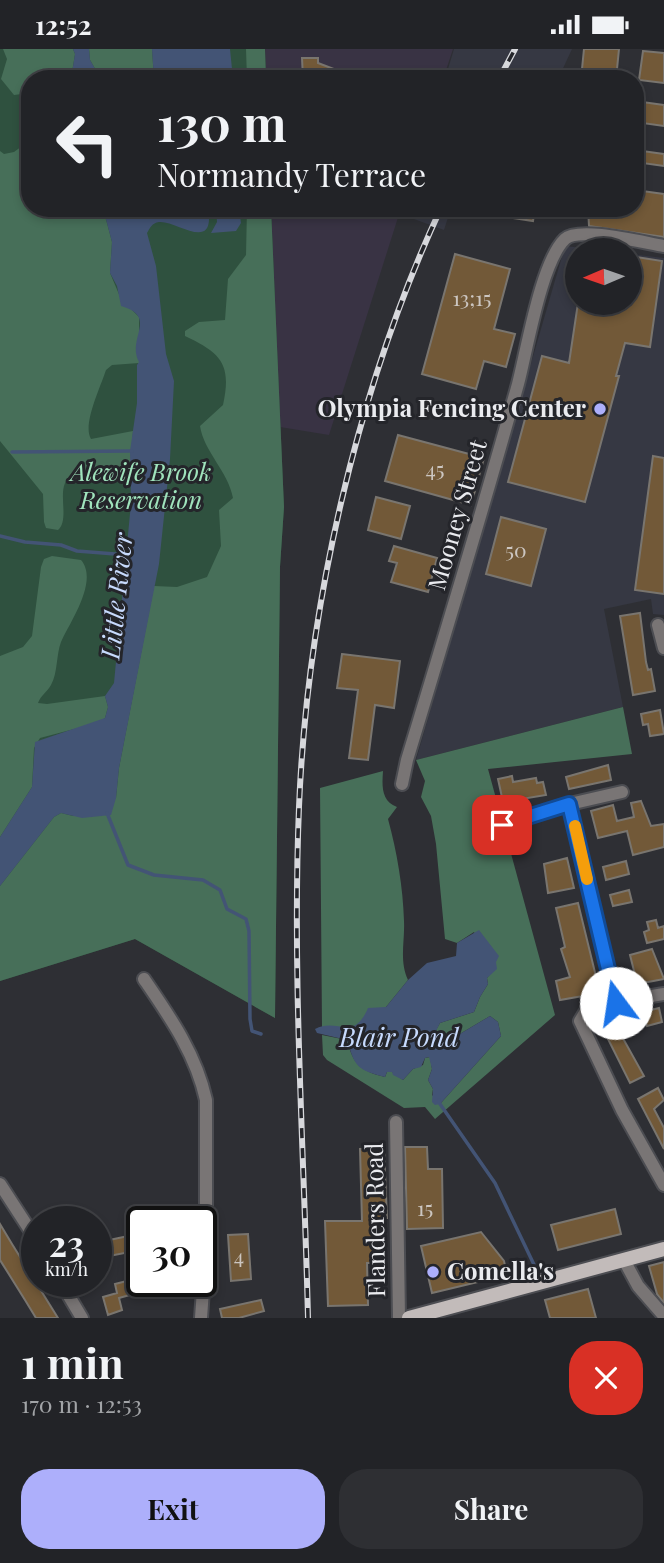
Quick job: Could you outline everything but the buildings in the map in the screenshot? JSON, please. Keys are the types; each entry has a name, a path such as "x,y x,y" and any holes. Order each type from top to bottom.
{"main road":[{"path":"409,1318 664,1249"}],"street":[{"name":"Mooney Street","path":"402,784 538,303 554,258 563,241 577,234 664,246"},
{"path":"658,625 664,648"},
{"path":"502,825 569,804 622,792"},
{"path":"569,804 616,1003"},
{"path":"144,979 188,1047 201,1076 206,1100 206,1248 201,1318"},
{"path":"664,994 586,1011 580,1021 622,1110 664,1185"},
{"name":"Flanders Road","path":"396,1122 399,1318"},
{"path":"0,1184 21,1216"},
{"path":"624,1260 638,1286 664,1316"},
{"path":"70,1297 82,1318"}],"shaded area":[{"path":"265,49 453,49 446,70 266,70"},
{"path":"454,49 572,49 562,70 448,70"},
{"path":"271,217 398,217 329,435 280,427"},
{"path":"408,217 448,217 444,230"},
{"path":"565,246 565,315 642,315 642,255 664,258 664,615 653,614 651,599 604,609 623,707 416,760"}],"green space":[{"name":"Alewife Brook Reservation","path":"0,49 265,49 266,70 21,70 21,217 271,217 284,507 280,567 275,1018 135,939 0,981"},
{"path":"3,49 73,49 75,54 72,70 21,70 21,94 14,95 1,79 7,59"},
{"path":"89,49 152,49 153,70 96,70 90,60"},
{"path":"246,49 265,49 266,70 247,70"},
{"path":"21,147 21,217 105,217 112,242 110,273 121,299 139,317 139,363 112,365 106,370 89,425 91,439 133,431 131,466 109,471 78,472 68,477 63,489 63,520 58,530 46,528 43,494 0,441 0,151 4,154"},
{"path":"247,217 271,217 284,507 280,567 275,1018 135,939 0,981 0,886 54,817 61,813 73,816 116,798 119,768 154,586 177,587 207,577 221,546 219,510 233,498 200,426 223,405 226,379 221,361 207,348 185,336 185,331 199,322 225,320 228,279 246,255"},
{"path":"52,556 81,560 87,579 81,601 61,642 53,680 38,703 105,696 108,707 105,718 97,723 40,738 34,748 32,787 0,837 0,656 23,647 32,636 41,567 44,559"},
{"path":"623,707 632,754 488,769 555,1015 435,1119 425,1107 404,1108 327,1060 323,1055 322,1035 347,1040 359,1065 369,1072 385,1077 387,1072 392,1072 403,1080 413,1069 423,1065 425,1058 430,1057 432,1069 428,1080 433,1089 432,1095 440,1104 501,1036 498,1022 490,1016 448,1041 439,1039 436,1030 440,1023 474,1012 492,972 474,932 457,943 445,939 436,844 431,816 421,797 425,781 416,760"},
{"path":"383,771 385,797 397,807 388,819 401,882 403,958 408,980 386,1007 352,1028 322,1027 320,788"}],"water":[{"path":"73,49 89,49 90,60 96,70 72,70 75,54"},
{"path":"152,49 230,49 232,70 153,70"},
{"path":"105,217 209,217 206,229 200,232 159,222 147,233 156,266 166,354 174,381 170,459 159,564 111,815 82,818 61,813 54,817 0,886 0,837 32,787 35,742 105,718 108,707 105,696 114,683 131,503 130,451 137,403 139,362 136,345 140,322 138,316 121,306 117,286 110,273 112,242"},
{"path":"217,217 240,217 241,223 236,231 211,233"},
{"name":"Blair Pond","path":"479,930 499,956 497,969 487,978 488,984 474,1012 440,1023 436,1031 439,1039 448,1041 490,1016 498,1022 501,1036 440,1104 435,1105 432,1102 433,1089 428,1080 432,1069 429,1057 425,1058 421,1067 413,1069 403,1080 392,1072 387,1072 385,1077 358,1066 347,1040 317,1033 315,1029 323,1026 351,1027 357,1024 368,1008 386,1007 408,980 427,963 456,956 457,943"}],"waterway":[{"path":"12,452 132,451"},
{"name":"Little River","path":"0,536 25,542 61,545 77,551 128,555"},
{"path":"107,813 128,865 154,875 203,880 220,890 227,909 246,919 249,931 250,1019 252,1031 261,1034"},
{"path":"439,1100 495,1183 538,1273"}],"railway":[{"path":"504,70 515,49"},
{"path":"308,1318 298,999 297,871 304,732 313,655 325,578 361,424 384,350 437,217"}],"slow traffic":[{"path":"575,826 587,879"}],"place":[{"name":"Olympia Fencing Center","path":"600,409"},
{"name":"Comella's","path":"433,1272"}],"route":[{"path":"502,825 569,804 616,1003"}]}
